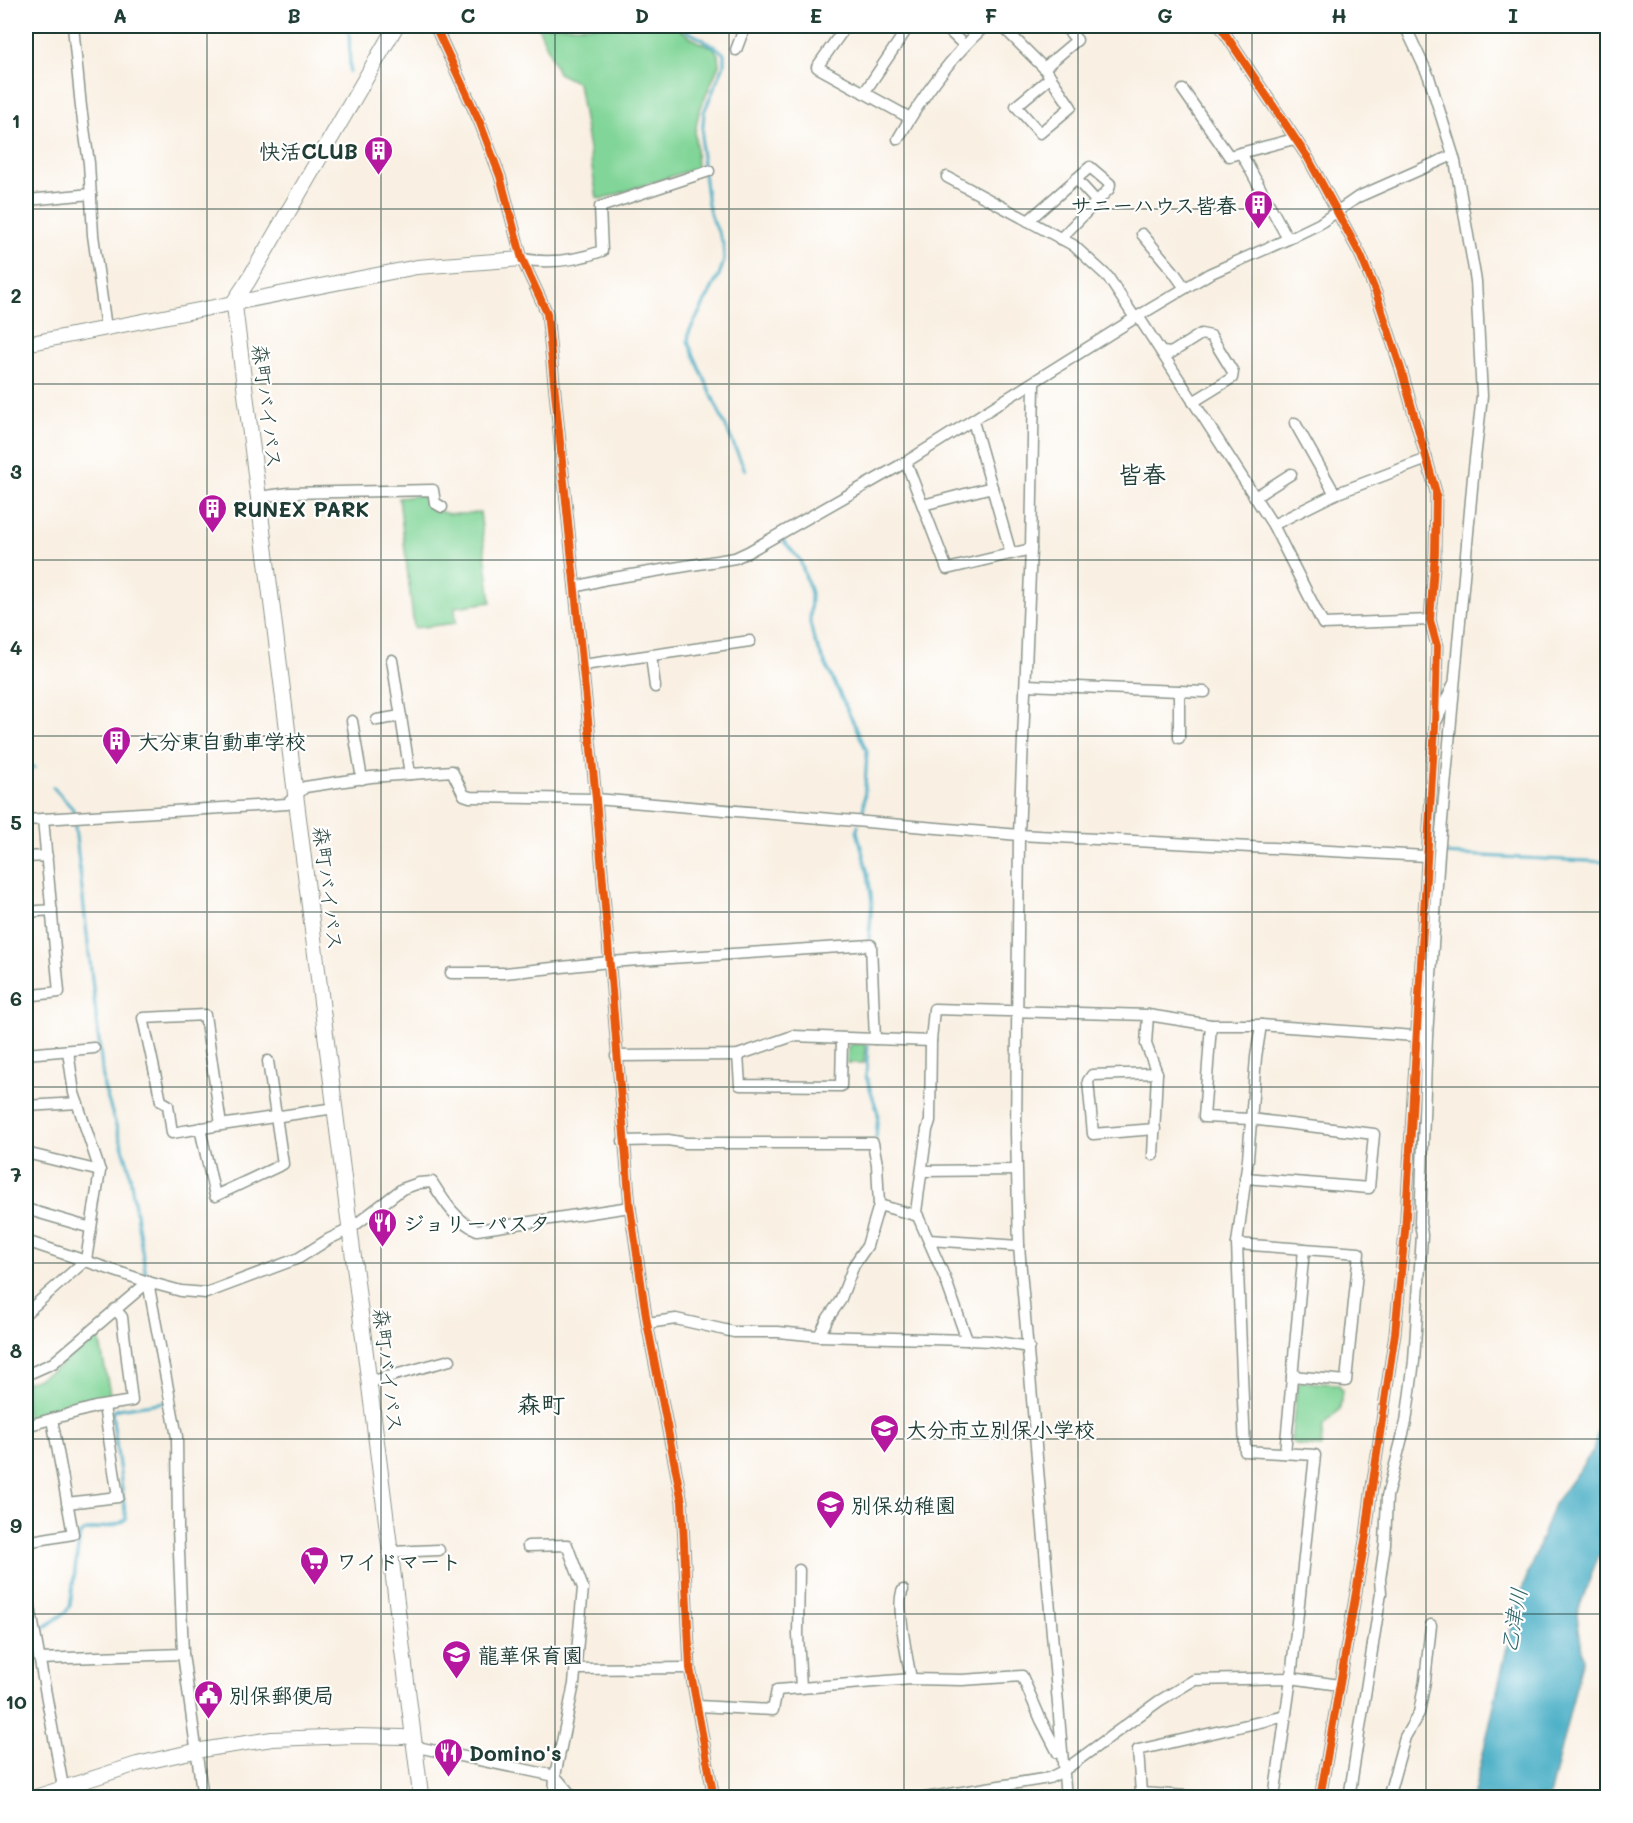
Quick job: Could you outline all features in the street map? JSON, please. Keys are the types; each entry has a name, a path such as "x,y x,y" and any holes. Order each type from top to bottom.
{"main road":[{"path":"234,302 396,26"},
{"name":"森町バイパス","path":"234,302 390,1552 409,1740 421,1797"}],"street":[{"path":"73,26 89,163 93,235 106,328"},
{"path":"435,26 480,123 500,176 522,259 547,313 596,800 630,1207 647,1323 682,1502 690,1668 714,1797"},
{"path":"736,50 746,26"},
{"path":"846,26 817,67 910,118"},
{"path":"864,93 909,26"},
{"path":"944,26 964,45"},
{"path":"898,139 910,118 964,45 984,26"},
{"path":"991,26 1006,27 1048,73 1071,107 1041,133 1016,106 1048,73 1077,40 1064,26"},
{"path":"1220,26 1308,158 1361,256 1401,369 1436,492 1435,553 1430,621 1437,646 1435,726 1415,1036 1412,1135 1395,1333 1366,1535 1320,1797"},
{"path":"1349,1797 1381,1593 1380,1579 1385,1544 1387,1496 1406,1422 1416,1342 1422,1235 1420,1223 1428,1026 1439,854 1482,396 1476,281 1453,155 1434,75 1405,26"},
{"path":"1184,90 1229,156 1294,139"},
{"path":"1241,153 1288,239"},
{"path":"575,587 607,579 735,558 906,462 1209,274 1319,224 1358,197 1453,155"},
{"path":"1028,221 1089,167 1110,184 1109,189 1060,239"},
{"path":"26,344 417,267 522,259 556,261 588,256 602,251 600,207 705,172"},
{"path":"947,177 1073,245 1114,285 1162,352 1273,525 1323,624 1430,621"},
{"path":"1076,179 1096,202"},
{"path":"26,203 28,200 91,194"},
{"path":"1142,234 1185,288"},
{"path":"1162,352 1171,353 1201,334 1211,336 1233,372 1232,378 1193,402"},
{"path":"1034,383 1031,549 1019,835 1016,1170 1019,1246 1066,1797"},
{"path":"973,421 1011,554"},
{"path":"1295,423 1335,494"},
{"path":"1273,525 1335,494 1427,459"},
{"path":"906,462 947,569 1031,549"},
{"path":"1255,497 1291,474"},
{"path":"923,505 992,487"},
{"path":"259,497 289,493 434,490 435,503 441,507"},
{"path":"583,665 750,641"},
{"path":"651,655 655,687"},
{"path":"392,660 410,774"},
{"path":"1435,726 1456,677"},
{"path":"1026,685 1205,692"},
{"path":"1179,691 1179,738"},
{"path":"377,720 401,716"},
{"path":"352,721 362,779"},
{"path":"26,820 286,804 305,786 452,771 464,795 470,797 596,800 1019,835 1426,856"},
{"path":"26,996 59,992 43,819"},
{"path":"26,857 47,856"},
{"path":"26,912 52,910"},
{"path":"451,973 505,973 609,962 870,945 875,1039"},
{"path":"968,1340 916,1212 930,1121 931,1041 934,1009 1148,1015 1210,1025 1262,1024 1415,1036"},
{"path":"221,1125 205,1015 143,1018 160,1101 168,1106 172,1133 335,1107"},
{"path":"1148,1015 1146,1044 1157,1073 1153,1155"},
{"path":"1262,1024 1256,1056 1237,1244 1245,1451 1315,1455 1291,1678 1274,1797"},
{"path":"1210,1025 1204,1117 1251,1119 1374,1134 1370,1188 1245,1178"},
{"path":"616,1056 738,1054 793,1036 931,1041"},
{"path":"738,1054 740,1085 841,1086 842,1038"},
{"path":"26,1054 94,1048"},
{"path":"26,1313 86,1260 100,1172 74,1093 68,1052"},
{"path":"200,1128 215,1196 283,1164 268,1061"},
{"path":"1155,1129 1093,1134 1088,1081 1092,1075 1157,1073"},
{"path":"26,1106 78,1103"},
{"path":"623,1141 873,1143 877,1164 879,1205 867,1246 854,1265 840,1301 819,1336"},
{"path":"26,1153 100,1172"},
{"path":"922,1171 1016,1170"},
{"path":"26,1241 148,1282 181,1291 206,1293 299,1258 350,1229 402,1189 426,1181 432,1182 443,1201 464,1225 477,1230 630,1207"},
{"path":"879,1205 918,1216"},
{"path":"26,1209 91,1228"},
{"path":"929,1240 1019,1246"},
{"path":"1237,1244 1359,1253 1346,1381 1292,1376"},
{"path":"1285,1453 1304,1249"},
{"path":"26,1375 53,1363 148,1282"},
{"path":"148,1282 177,1437 177,1510 183,1654 203,1797"},
{"path":"26,1426 132,1401 122,1317 115,1309"},
{"path":"647,1323 676,1319 734,1332 968,1340 1029,1347"},
{"path":"369,1382 450,1360"},
{"path":"68,1503 118,1497 104,1406"},
{"path":"26,1542 73,1534 52,1419"},
{"path":"528,1546 567,1545 583,1588 574,1684 555,1776 554,1797"},
{"path":"390,1552 439,1550"},
{"path":"799,1570 798,1635 801,1688"},
{"path":"26,1585 30,1639 39,1659 63,1787"},
{"path":"903,1590 900,1595 900,1607 911,1679"},
{"path":"1388,1797 1405,1737 1419,1713 1431,1625"},
{"path":"39,1659 183,1654"},
{"path":"576,1668 690,1668"},
{"path":"698,1706 773,1710 777,1690 911,1679 962,1680 1022,1676 1061,1758"},
{"path":"925,1797 1049,1778 1063,1771 1159,1701 1194,1680 1291,1678 1339,1685"},
{"path":"1218,1797 1141,1794 1138,1750 1286,1716"},
{"path":"32,1797 137,1764 195,1751 272,1739 354,1736 409,1740 422,1748 555,1776 571,1795 577,1797"}],"green space":[{"path":"538,26 675,26 698,42 713,47 718,54 719,65 699,112 695,132 697,168 602,199 597,198 578,83 558,73"},
{"path":"421,495 428,503 447,514 480,512 491,602 455,607 456,623 414,628 399,498"},
{"path":"851,1044 865,1044 864,1063 847,1063 848,1047"},
{"path":"98,1333 111,1399 26,1422 26,1382 56,1368"},
{"path":"1302,1382 1338,1384 1342,1390 1340,1409 1323,1426 1321,1447 1297,1445 1291,1441 1297,1386"}],"water":[{"path":"1607,1395 1607,1538 1577,1614 1583,1658 1549,1797 1473,1797 1517,1603 1554,1504 1593,1451"}],"waterway":[{"path":"349,26 350,72"},
{"path":"681,26 724,54 724,65 704,112 701,149 708,205 723,243 724,261 689,332 688,342 745,470"},
{"path":"781,538 800,560 811,593 810,623 814,640 867,751 864,806 860,819"},
{"path":"26,761 34,768"},
{"path":"53,787 73,809 104,1087 128,1164 146,1275"},
{"path":"858,825 857,831 868,874 872,902 869,938"},
{"path":"1441,854 1608,862"},
{"path":"868,1045 866,1076 878,1113 876,1138"},
{"path":"41,1630 66,1612 70,1606 80,1534 91,1529 116,1525 126,1519 112,1412 118,1409 165,1402"}],"cycle path":[{"path":"435,26 480,123 500,176 522,259 547,313 596,799 630,1207 647,1323 682,1502 690,1668 714,1798"},
{"path":"1220,26 1308,158 1361,256 1401,369 1436,492 1435,553 1430,620 1437,646 1435,726 1405,1232 1395,1333 1366,1535 1320,1798"}],"place":[{"name":"快活CLUB","path":"379,176"},
{"name":"サニーハウス皆春","path":"1258,230"},
{"name":"RUNEX PARK","path":"212,534"},
{"name":"大分東自動車学校","path":"117,766"},
{"name":"ジョリーパスタ","path":"382,1248"},
{"name":"大分市立別保小学校","path":"885,1454"},
{"name":"別保幼稚園","path":"830,1530"},
{"name":"ワイドマート","path":"315,1586"},
{"name":"龍華保育園","path":"457,1680"},
{"name":"別保郵便局","path":"208,1720"},
{"name":"Domino's","path":"448,1778"}],"district":[{"name":"皆春","path":"1142,473"},
{"name":"森町","path":"541,1403"}],"water label":[{"name":"乙津川","path":"1513,1620"}]}
